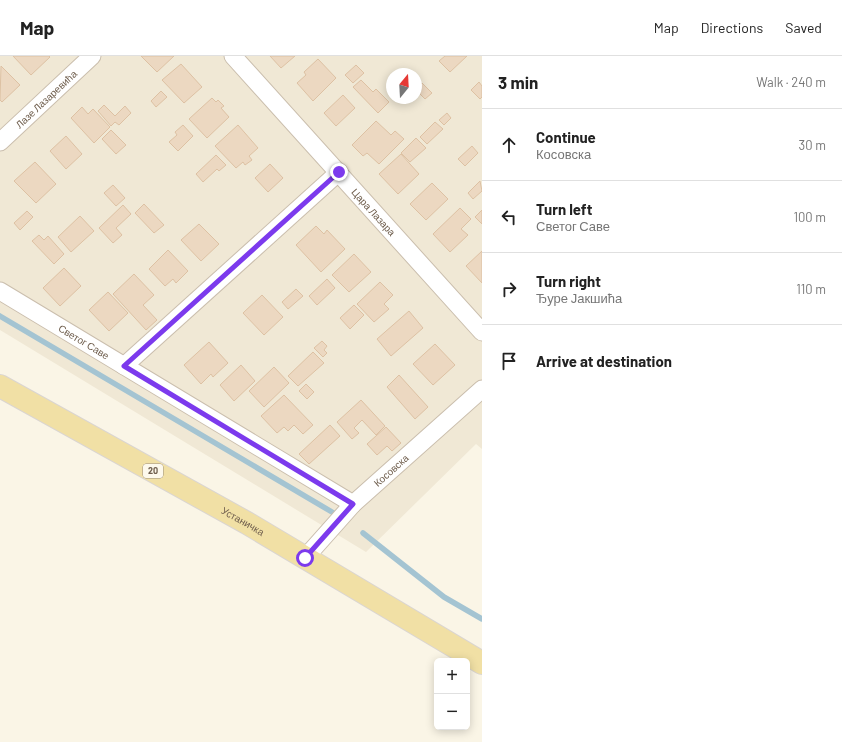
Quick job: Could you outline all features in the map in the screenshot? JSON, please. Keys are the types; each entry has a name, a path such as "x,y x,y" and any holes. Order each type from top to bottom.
{"main road":[{"name":"Устаничка","path":"0,386 305,558 482,663"}],"street":[{"name":"Лазе Лазаревића","path":"0,142 92,56"},
{"name":"Цара Лазара","path":"233,56 482,332"},
{"path":"124,366 339,172"},
{"name":"Светог Саве","path":"0,292 353,504"},
{"name":"Косовска","path":"305,558 353,504 482,389"}],"shaded area":[{"path":"0,56 482,56 482,449 476,444 366,552 0,330"}],"building":[{"path":"13,56 49,56 50,57 31,75"},
{"path":"141,56 174,56 157,72"},
{"path":"270,56 295,56 281,68"},
{"path":"445,56 467,56 450,72 439,61"},
{"path":"318,59 336,78 313,101 297,83 306,75 304,72"},
{"path":"181,64 202,87 184,103 162,80"},
{"path":"356,65 364,73 353,83 345,75"},
{"path":"1,66 20,85 2,102 0,100"},
{"path":"361,80 373,92 376,89 386,99 387,104 378,113 353,87"},
{"path":"479,82 482,86 482,97 480,99 471,90"},
{"path":"422,83 432,93 425,99 422,96"},
{"path":"161,91 167,97 156,107 151,101"},
{"path":"343,95 355,108 336,126 324,113"},
{"path":"212,98 216,102 218,100 224,106 221,108 229,117 207,138 189,119"},
{"path":"104,105 115,116 125,106 131,113 119,125 115,122 111,126 98,111"},
{"path":"82,107 88,114 93,109 110,127 94,143 71,118"},
{"path":"447,113 451,118 444,125 439,120"},
{"path":"376,121 391,135 395,131 404,139 379,164 367,153 363,156 352,145"},
{"path":"435,122 443,129 427,144 420,137"},
{"path":"183,125 193,136 178,151 169,142 177,135 175,132"},
{"path":"238,125 258,148 249,156 252,160 245,165 243,162 236,168 215,146"},
{"path":"111,130 126,145 116,154 102,139"},
{"path":"66,136 82,154 66,169 50,151"},
{"path":"416,138 426,148 410,162 401,153"},
{"path":"472,146 478,153 465,166 458,159"},
{"path":"401,154 419,174 398,194 379,174"},
{"path":"216,155 226,165 219,171 217,169 203,182 196,174"},
{"path":"35,162 56,184 36,203 14,181"},
{"path":"270,164 283,178 268,192 255,178"},
{"path":"480,181 482,191 473,199 468,193"},
{"path":"432,183 448,199 426,220 410,204"},
{"path":"113,185 125,198 116,206 104,193"},
{"path":"144,204 164,225 154,233 135,213"},
{"path":"123,205 131,214 116,228 122,235 113,243 99,228"},
{"path":"460,208 471,219 461,229 468,235 450,252 433,234"},
{"path":"482,210 482,224 475,217"},
{"path":"27,211 33,217 20,230 14,223"},
{"path":"80,216 94,231 71,252 58,237"},
{"path":"199,224 219,244 201,261 181,240"},
{"path":"316,226 324,234 327,230 345,249 321,272 296,245"},
{"path":"39,235 44,240 48,236 64,254 54,264 32,241"},
{"path":"168,250 188,271 176,283 173,279 165,286 149,269"},
{"path":"482,251 482,283 466,266"},
{"path":"354,254 371,272 349,292 332,275"},
{"path":"64,268 81,286 60,306 43,288"},
{"path":"134,274 154,295 143,305 157,320 146,330 113,294"},
{"path":"327,279 335,288 317,305 309,296"},
{"path":"380,282 393,295 384,304 389,309 374,322 357,304"},
{"path":"296,289 303,296 288,309 282,302"},
{"path":"108,292 128,313 109,331 89,310"},
{"path":"262,295 283,317 264,335 243,313"},
{"path":"354,305 364,315 350,329 340,318"},
{"path":"409,311 423,328 391,356 377,339"},
{"path":"322,341 327,346 324,350 327,353 323,357 314,348"},
{"path":"209,342 228,363 213,377 211,374 201,384 184,365"},
{"path":"435,344 455,365 433,385 413,364"},
{"path":"313,352 324,363 298,386 288,376"},
{"path":"241,365 255,381 234,401 220,385"},
{"path":"274,367 289,383 264,407 249,391"},
{"path":"399,375 428,407 415,419 387,387"},
{"path":"306,384 314,392 307,399 299,391"},
{"path":"284,395 313,425 303,434 294,425 288,431 284,427 277,433 261,416"},
{"path":"361,400 385,426 376,435 362,420 354,428 359,433 352,439 337,422"},
{"path":"330,425 340,436 309,464 299,454"},
{"path":"386,427 401,443 392,451 387,446 377,455 367,444"}],"waterway":[{"path":"0,316 337,515"},
{"path":"363,533 444,597 482,619"}],"route":[{"path":"305,558 353,504 124,366 339,172"}]}
